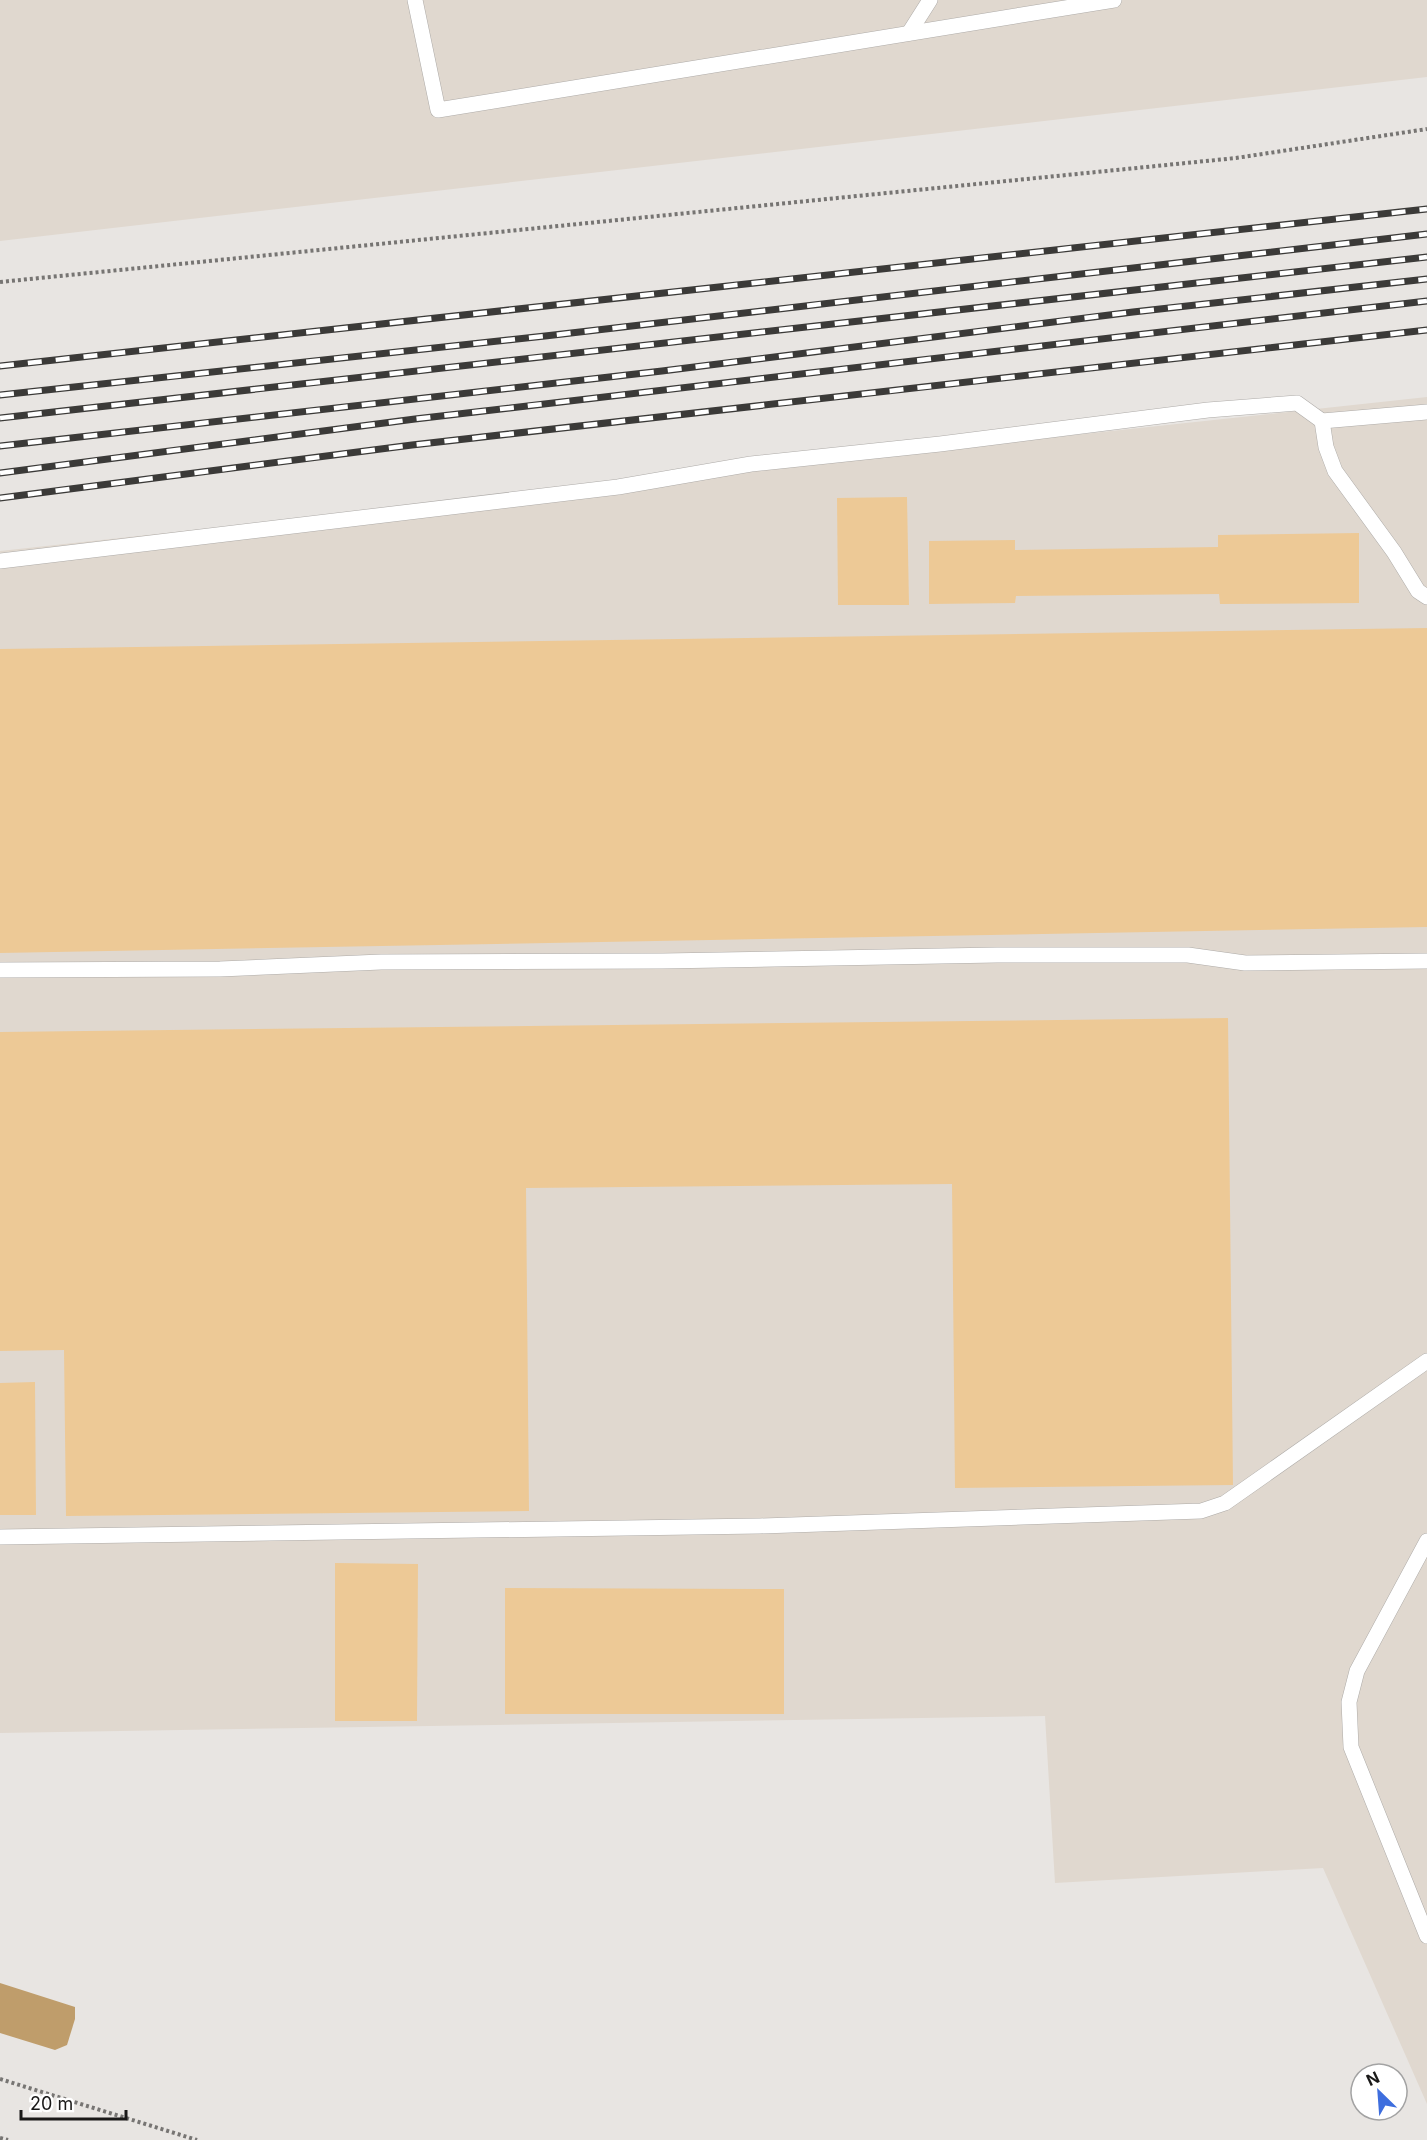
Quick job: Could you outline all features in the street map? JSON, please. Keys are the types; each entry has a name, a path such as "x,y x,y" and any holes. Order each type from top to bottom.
{"lane":[{"path":"416,0 438,110 1114,0"},
{"path":"909,33 930,0"},
{"path":"0,561 357,516 618,487 751,464 940,444 1208,410 1297,403 1322,421 1427,412"},
{"path":"1322,421 1326,447 1335,471 1394,552 1418,591 1427,597"},
{"path":"0,970 220,969 381,962 663,962 997,955 1188,956 1245,963 1427,961"},
{"path":"0,1537 748,1527 1202,1511 1225,1503 1427,1361"},
{"path":"1427,1541 1358,1671 1349,1702 1351,1747 1427,1936"}],"path":[{"path":"0,282 1236,158 1427,129"},
{"path":"0,2079 197,2140"},
{"path":"0,2138 8,2140"}],"shaded area":[{"path":"0,0 1427,0 1427,77 0,241"},
{"path":"1427,397 1427,2104 1323,1868 1055,1883 1045,1716 0,1733 0,551"},
{"path":"0,1983 75,2007 75,2019 67,2045 55,2050 0,2033"}],"building":[{"path":"907,497 909,605 838,605 837,498"},
{"path":"1359,533 1359,603 1220,604 1219,594 1016,596 1015,603 929,604 929,541 1015,540 1015,550 1218,547 1218,535"},
{"path":"1427,628 1427,927 0,953 0,649"},
{"path":"1228,1018 1233,1485 955,1488 952,1184 526,1188 529,1511 66,1516 64,1350 0,1351 0,1032"},
{"path":"35,1382 36,1515 0,1515 0,1383"},
{"path":"335,1563 418,1564 417,1721 335,1721"},
{"path":"505,1588 784,1589 784,1714 505,1714"}],"railway":[{"path":"0,366 1427,209"},
{"path":"0,395 545,336 1427,234"},
{"path":"0,418 1427,257"},
{"path":"0,446 662,371 1133,312 1427,279"},
{"path":"0,473 415,419 1427,301"},
{"path":"0,498 412,445 1427,330"}]}
